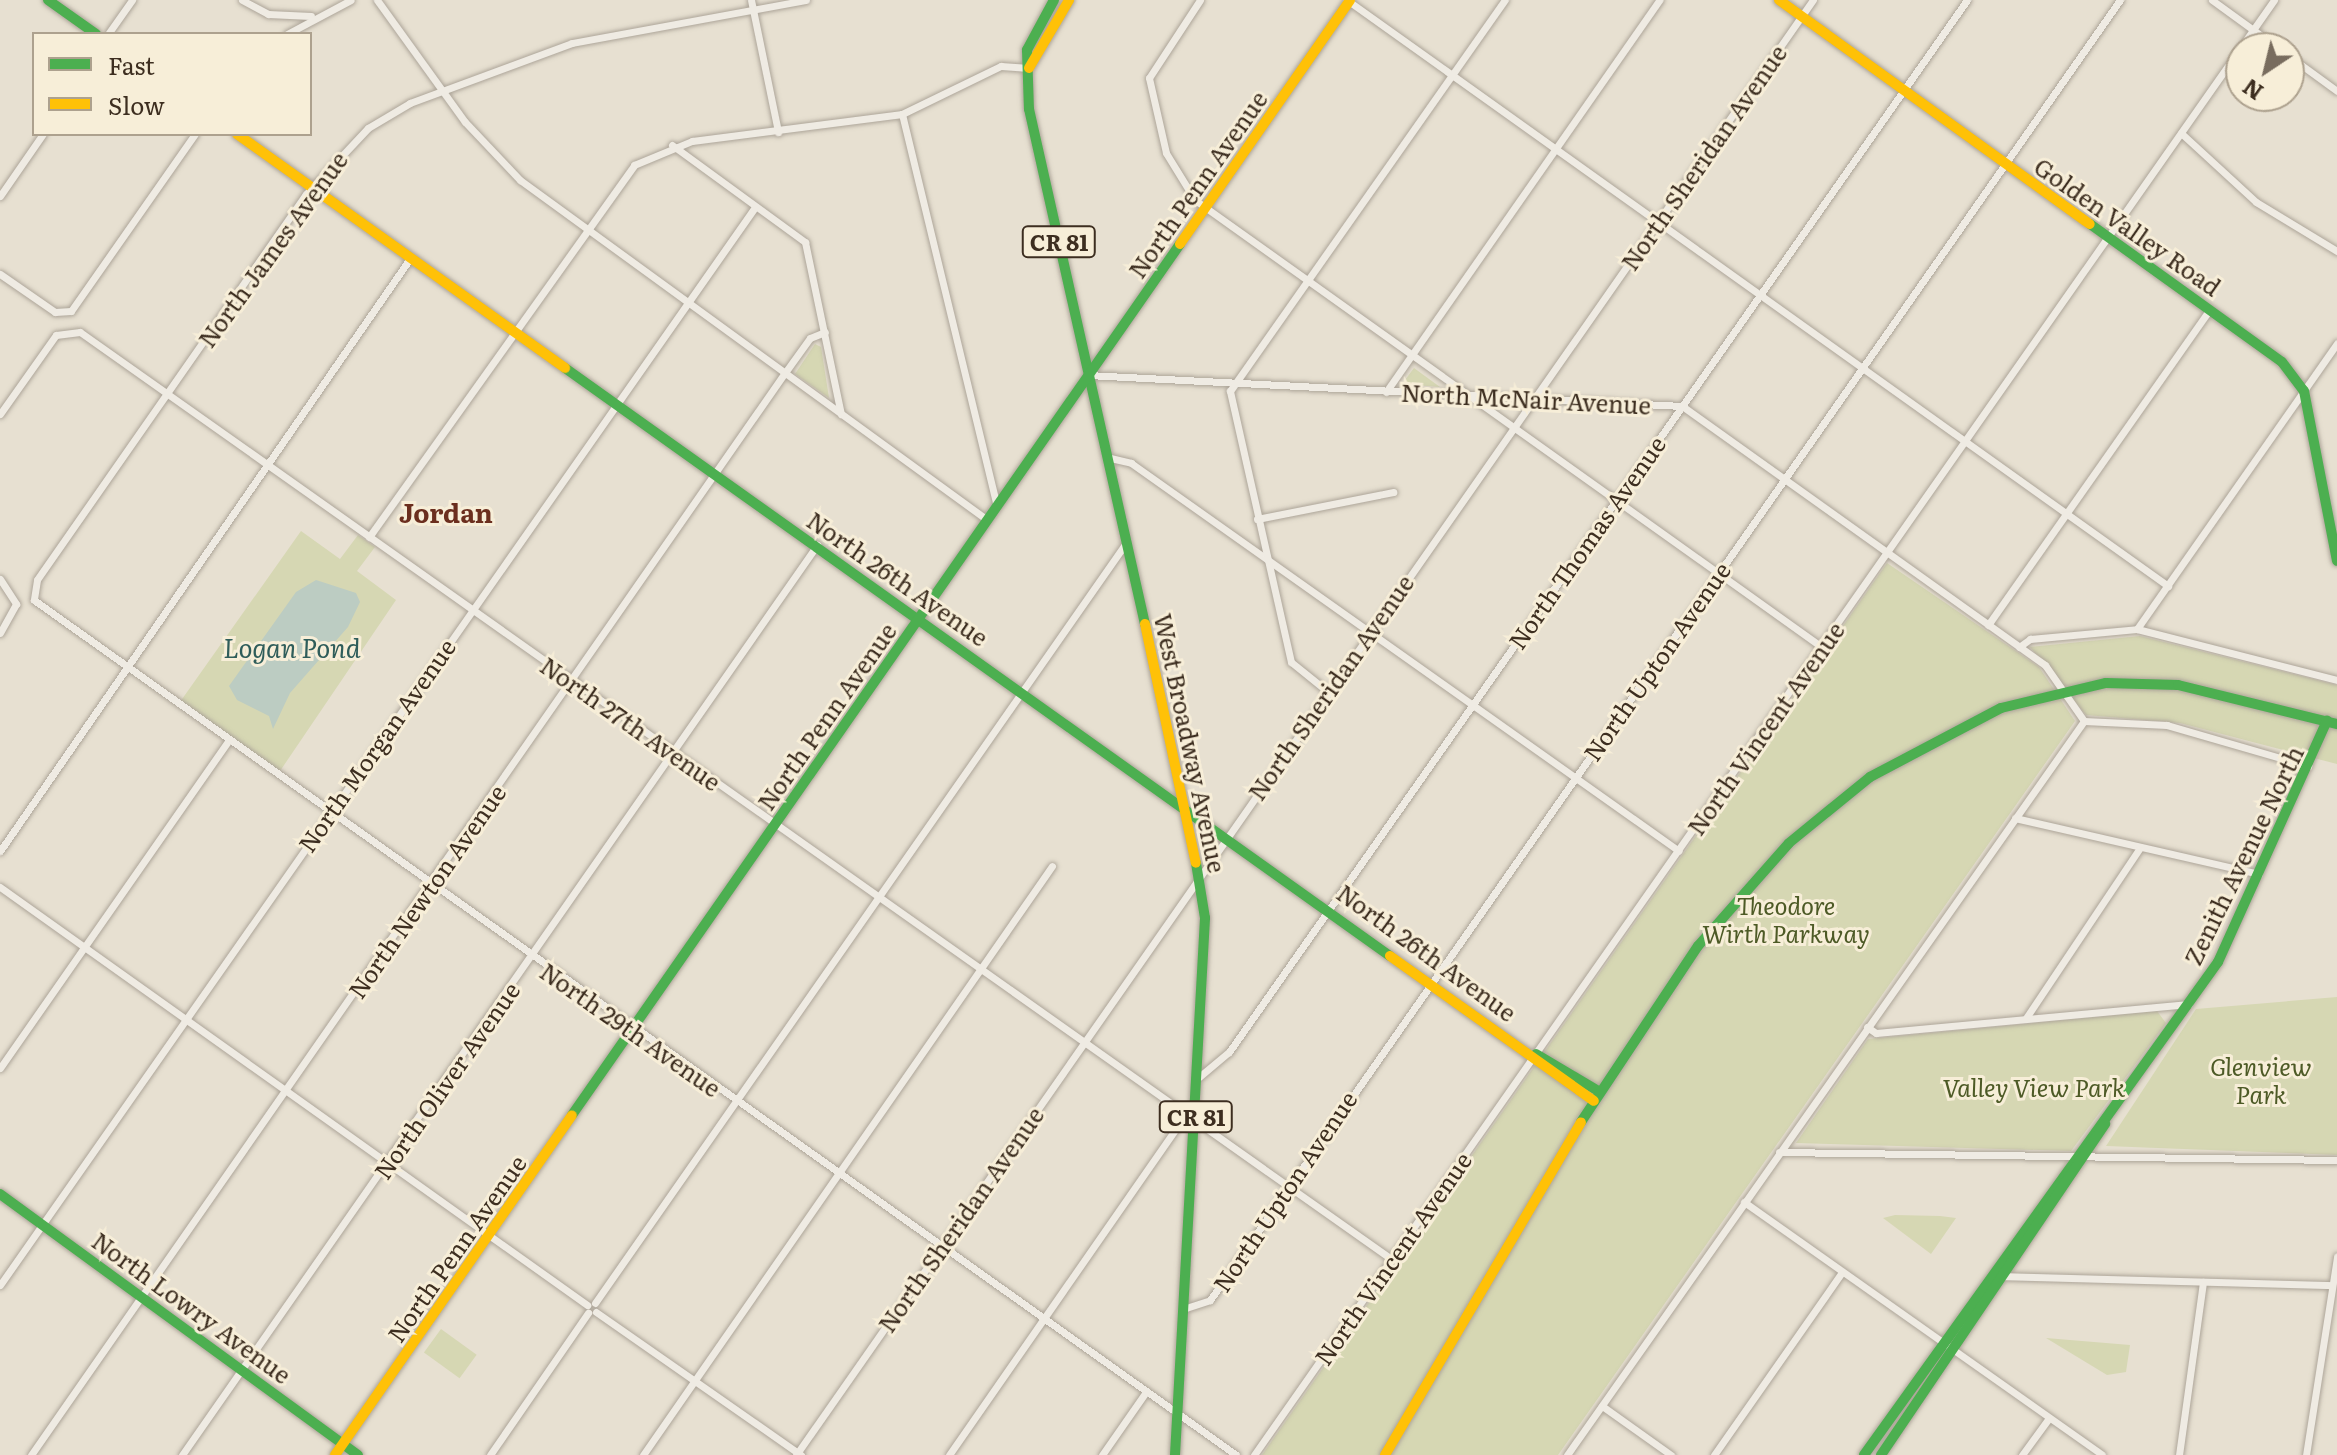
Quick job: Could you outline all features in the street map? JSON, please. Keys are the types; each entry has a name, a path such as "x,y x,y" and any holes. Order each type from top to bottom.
{"street":[{"path":"48,0 93,32"},
{"path":"109,32 132,0"},
{"path":"242,0 268,14 311,16"},
{"path":"290,32 311,16 351,0"},
{"path":"377,0 440,91 520,180 582,230 986,519"},
{"path":"751,0 778,132"},
{"name":"North James Avenue","path":"33,596 37,580 312,187 368,128 440,91 572,43 806,0"},
{"name":"West Broadway Avenue","path":"1054,0 1027,50 1029,109 1200,877 1206,936 1179,1439 1175,1455"},
{"path":"369,537 582,230 634,165 672,145 902,114 1007,64 1029,68 1069,0"},
{"path":"1200,0 1149,78 1170,163 1204,207 1822,647"},
{"path":"1349,0 2168,586"},
{"name":"North Penn Avenue","path":"335,1455 1349,0"},
{"path":"1327,691 1291,662 1230,397 1234,384 1505,0"},
{"path":"1386,392 1659,0"},
{"name":"Golden Valley Road","path":"1779,0 2282,362 2304,391 2337,561"},
{"name":"North Sheridan Avenue","path":"798,1454 1327,691 1813,0"},
{"name":"North Thomas Avenue","path":"1199,1077 1219,1065 1967,0"},
{"name":"North Upton Avenue","path":"1186,1308 1210,1300 1431,979 2120,0"},
{"path":"2212,0 2257,32"},
{"name":"North Vincent Avenue","path":"1254,1455 2274,0"},
{"path":"2305,68 2337,91"},
{"path":"902,114 996,504"},
{"path":"2181,133 2256,202 2337,251"},
{"path":"0,196 42,136"},
{"path":"0,274 65,313 194,136"},
{"name":"North 26th Avenue","path":"240,136 1597,1097"},
{"path":"672,145 805,242 841,414"},
{"name":"North Morgan Avenue","path":"0,1285 615,402 755,207"},
{"path":"0,851 411,257"},
{"path":"1988,625 2210,309"},
{"name":"North 27th Avenue","path":"0,414 67,329 167,393 1390,1258"},
{"name":"North Newton Avenue","path":"31,1455 573,682 784,374 810,338 825,332"},
{"path":"2137,629 2337,343"},
{"name":"North McNair Avenue","path":"1088,375 1682,406 2019,647 2061,688 2084,721"},
{"path":"1106,457 1131,463 1679,851"},
{"path":"1257,519 1393,492"},
{"path":"490,1455 1126,543"},
{"name":"North Oliver Avenue","path":"182,1455 388,1164 817,545"},
{"path":"0,579 16,599 0,633"},
{"name":"North 29th Avenue","path":"33,596 126,670 429,887 1236,1455"},
{"path":"2019,647 2030,639 2137,629 2337,680"},
{"path":"1385,1455 1597,1097 1714,925 1811,823 1916,749 2061,688 2163,683 2332,723"},
{"path":"1567,1455 2084,721 2167,725 2308,766"},
{"name":"Zenith Avenue North","path":"1868,1450 2076,1156 2106,1122 2189,1004 2259,874 2308,766 2332,723"},
{"path":"0,1068 227,742"},
{"path":"2015,818 2139,849 2259,874"},
{"path":"2026,1018 2139,849"},
{"path":"643,1455 1052,866"},
{"path":"0,887 798,1454"},
{"path":"1867,1027 1876,1033 2189,1004"},
{"path":"949,1455 1186,1114"},
{"name":"Zenith Avenue North","path":"1881,1454 2089,1156 2106,1122"},
{"path":"1779,1152 2337,1160"},
{"name":"North Lowry Avenue","path":"0,1194 243,1368 358,1455"},
{"path":"1744,1202 2102,1455"},
{"path":"2306,1455 2337,1256"},
{"path":"1714,1455 1842,1272"},
{"path":"1991,1275 2332,1285"},
{"path":"2179,1455 2203,1282"},
{"path":"1102,1455 1146,1392"},
{"path":"1602,1406 1671,1455"},
{"path":"2022,1455 2049,1418"},
{"name":"West Broadway Avenue","path":"1179,1439 1187,1455"},
{"path":"1868,1450 1881,1454"}],"green space":[{"path":"815,344 821,347 829,398 795,374"},
{"path":"1414,368 1440,387 1402,384"},
{"path":"301,531 340,559 358,535 375,547 357,571 396,600 278,774 180,702"},
{"name":"Theodore Wirth Parkway","path":"1887,563 2039,667 2075,721 1558,1455 1262,1455"},
{"path":"2140,636 2337,685 2337,764 2180,723 2086,715 2030,647"},
{"name":"Glenview Park","path":"2337,997 2337,1155 2106,1146 2196,1009"},
{"name":"Valley View Park","path":"2157,1011 2166,1023 2071,1151 1796,1143 1868,1039"},
{"path":"1895,1215 1956,1218 1931,1254 1883,1218"},
{"path":"441,1329 477,1355 460,1378 424,1352"},
{"path":"2046,1338 2130,1345 2126,1372 2107,1375"}],"water":[{"name":"Logan Pond","path":"316,580 356,593 360,602 348,627 290,693 273,729 269,716 237,700 229,686 296,592"}],"traffic: fast":[{"path":"48,0 93,32"},
{"path":"1054,0 1027,50 1029,109 1145,624"},
{"path":"2090,224 2282,362 2304,391 2337,561"},
{"path":"572,1115 1180,244"},
{"path":"565,368 1390,956"},
{"path":"1581,1122 1698,946 1789,843 1870,777 2001,708 2106,683 2178,685 2337,724"},
{"path":"1864,1455 2218,962 2327,721"},
{"path":"1175,1455 1205,918 1196,863"},
{"path":"1536,1054 1600,1092"},
{"path":"1881,1455 2105,1124"},
{"path":"0,1194 358,1455"}],"traffic: slow":[{"path":"1029,68 1069,0"},
{"path":"1180,244 1350,0"},
{"path":"1779,0 2090,224"},
{"path":"240,136 565,368"},
{"path":"1145,624 1196,863"},
{"path":"1390,956 1594,1101"},
{"path":"335,1455 572,1115"},
{"path":"1385,1455 1581,1122"}],"district":[{"name":"Jordan","path":"446,512"}]}
